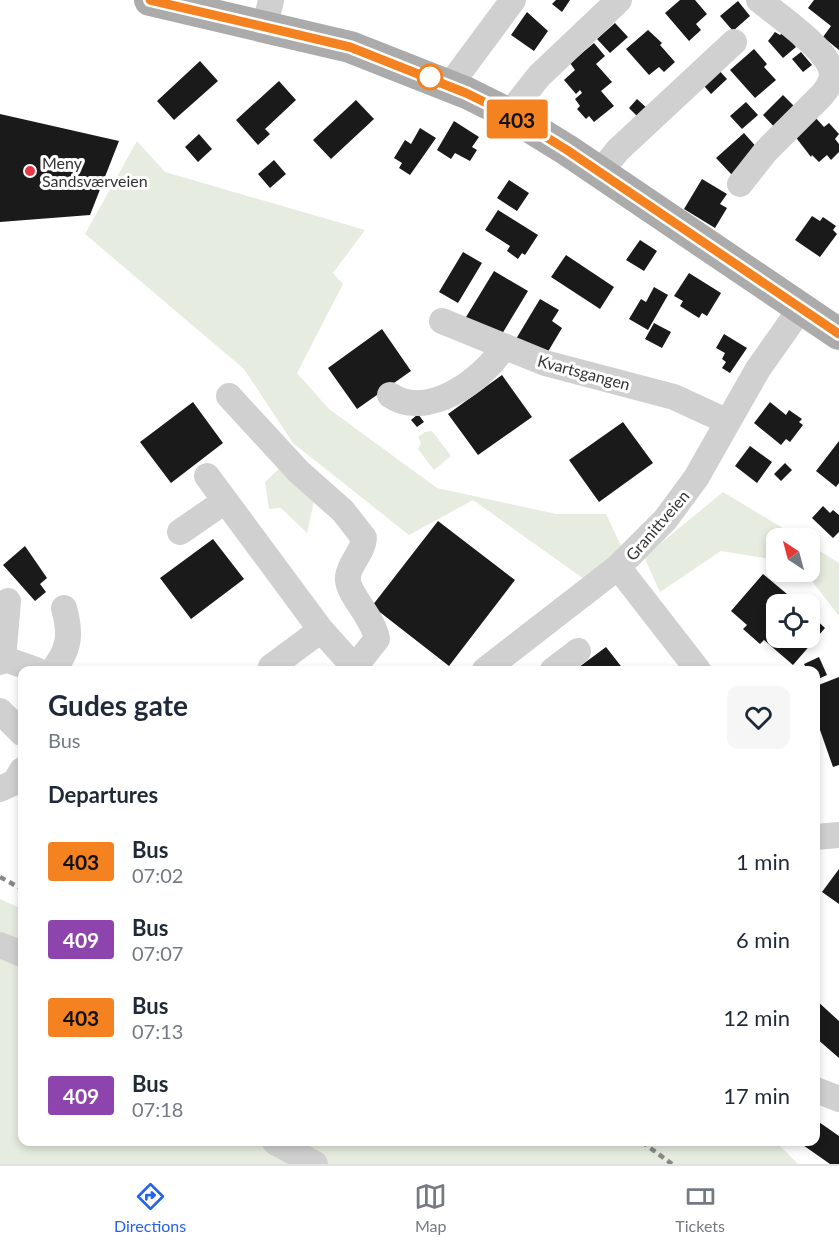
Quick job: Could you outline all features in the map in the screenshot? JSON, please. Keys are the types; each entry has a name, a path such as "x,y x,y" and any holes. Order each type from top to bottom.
{"main road":[{"path":"150,0 268,13 450,85 509,114 600,172 839,334"}],"street":[{"path":"450,85 513,0"},
{"path":"509,114 533,82 619,0"},
{"path":"740,184 766,152 822,95 828,87 832,74 825,59 812,44 759,0"},
{"path":"600,172 618,150 734,42"},
{"name":"Granittveien","path":"490,666 618,567 640,547 681,501 758,369 801,308"},
{"name":"Kvartsgangen","path":"442,321 567,370 674,397 726,421"},
{"path":"390,395 406,403 446,396 485,369 504,346"},
{"path":"229,396 298,472 343,511 361,533 363,544 348,577 356,598 382,633 358,666"},
{"path":"207,476 321,630 353,666"},
{"path":"180,532 225,501"},
{"path":"618,567 695,666"},
{"path":"8,601 1,660 22,666"},
{"path":"56,666 64,654 70,638 64,608"},
{"path":"272,666 321,630"},
{"path":"558,666 578,651"},
{"path":"0,711 18,728"},
{"path":"0,789 15,782 18,777"},
{"path":"820,837 839,835"},
{"path":"0,945 18,952"},
{"path":"820,1092 839,1099"},
{"path":"281,1146 315,1164"}],"shaded area":[{"path":"137,141 165,172 365,230 333,273 343,284 297,373 329,409 437,488 556,514 606,514 623,550 584,579 473,500 409,535 293,443 244,369 85,234"},
{"path":"432,431 451,456 434,470 418,449 421,443 418,437 425,432"},
{"path":"282,466 315,497 307,533 281,508 269,509 265,482"},
{"path":"723,492 782,528 766,528 766,558 721,551 660,592 644,557"},
{"path":"820,551 839,563 839,616 813,582 820,582"},
{"path":"0,899 18,907 18,1146 780,1146 798,1164 0,1164"}],"building":[{"path":"556,0 570,0 562,12 552,4"},
{"path":"680,0 695,0 707,14 696,24 701,30 689,41 665,13"},
{"path":"814,0 839,0 839,50 823,37 831,26 808,8"},
{"path":"738,1 750,16 733,31 720,16"},
{"path":"527,12 548,31 534,51 511,35"},
{"path":"615,23 628,37 610,53 597,39"},
{"path":"648,30 662,43 660,45 675,62 664,72 659,67 649,75 626,49"},
{"path":"775,32 780,35 783,32 796,47 783,58 768,41"},
{"path":"594,43 605,56 596,64 612,82 601,91 614,106 594,122 589,116 586,119 577,109 580,106 575,99 582,93 580,90 576,94 564,80 575,70 570,63"},
{"path":"754,49 767,64 764,67 776,80 755,98 730,70"},
{"path":"801,52 812,65 803,72 792,59"},
{"path":"200,61 218,81 174,120 157,101"},
{"path":"715,66 727,79 711,94 699,80"},
{"path":"279,81 296,100 265,129 270,134 258,145 236,120"},
{"path":"783,95 799,111 778,131 763,115"},
{"path":"637,99 649,110 640,119 629,108"},
{"path":"356,100 374,119 331,159 313,140"},
{"path":"746,102 758,115 742,129 730,116"},
{"path":"0,114 119,141 90,215 0,222"},
{"path":"814,116 824,127 829,123 839,134 835,139 839,144 839,152 831,160 827,155 819,162 812,155 811,157 794,135"},
{"path":"454,121 479,137 472,147 477,150 470,161 455,153 451,159 437,150"},
{"path":"420,128 436,138 410,175 399,168 402,163 394,158 405,140 411,144"},
{"path":"744,133 759,150 732,175 716,158"},
{"path":"199,134 212,149 198,162 185,147"},
{"path":"274,160 286,174 270,188 258,174"},
{"path":"702,179 727,194 720,204 727,208 715,228 684,209"},
{"path":"509,180 529,193 517,211 497,198"},
{"path":"498,210 538,235 525,255 522,253 518,259 507,251 510,246 485,230"},
{"path":"812,216 820,221 823,217 836,226 833,230 837,234 820,257 795,240"},
{"path":"640,240 657,251 644,271 626,260"},
{"path":"463,252 482,263 458,303 439,292"},
{"path":"566,255 614,287 600,309 551,277"},
{"path":"494,271 528,291 499,339 463,322"},
{"path":"689,273 721,293 707,316 702,313 699,318 680,306 683,301 674,296"},
{"path":"654,287 668,295 648,330 629,319 641,299 646,302"},
{"path":"540,299 559,310 552,321 562,328 546,355 516,339"},
{"path":"654,323 671,332 662,348 645,339"},
{"path":"382,329 411,371 357,409 328,368"},
{"path":"724,334 747,348 730,373 722,368 726,362 722,359 725,353 716,348"},
{"path":"502,375 532,417 478,455 448,414"},
{"path":"193,402 223,443 171,483 140,442"},
{"path":"770,402 786,415 789,410 802,419 799,422 803,425 790,442 786,439 781,445 754,423"},
{"path":"418,414 424,422 417,427 411,420"},
{"path":"623,422 653,463 599,502 569,460"},
{"path":"839,441 839,483 836,487 816,471"},
{"path":"750,446 772,462 757,483 735,466"},
{"path":"785,463 792,470 781,481 774,474"},
{"path":"823,506 830,513 833,510 839,515 839,532 833,538 812,518"},
{"path":"438,521 515,580 449,666 372,606"},
{"path":"213,539 244,579 191,619 160,578"},
{"path":"25,546 47,578 40,584 46,592 35,601 3,565"},
{"path":"763,574 766,576 766,582 773,582 787,594 766,594 766,642 764,640 760,644 743,629 747,625 731,611"},
{"path":"820,623 825,628 820,634"},
{"path":"606,647 621,666 580,666"},
{"path":"773,648 808,648 793,665"},
{"path":"819,657 827,675 820,678 820,666 805,666 804,664"},
{"path":"839,677 839,765 833,767 820,730 820,684"},
{"path":"839,869 839,904 822,892"},
{"path":"820,1004 839,1021 839,1058 820,1041"},
{"path":"820,1123 839,1136 839,1164 830,1164 804,1146 820,1146"}],"railway":[{"path":"0,877 18,887"},
{"path":"647,1146 672,1164"}],"bus line":[{"name":"403","path":"150,0 303,34 350,47 412,69 466,93 509,114 567,150 839,334"}],"place":[{"name":"Meny Sandsværveien","path":"30,171"}]}
